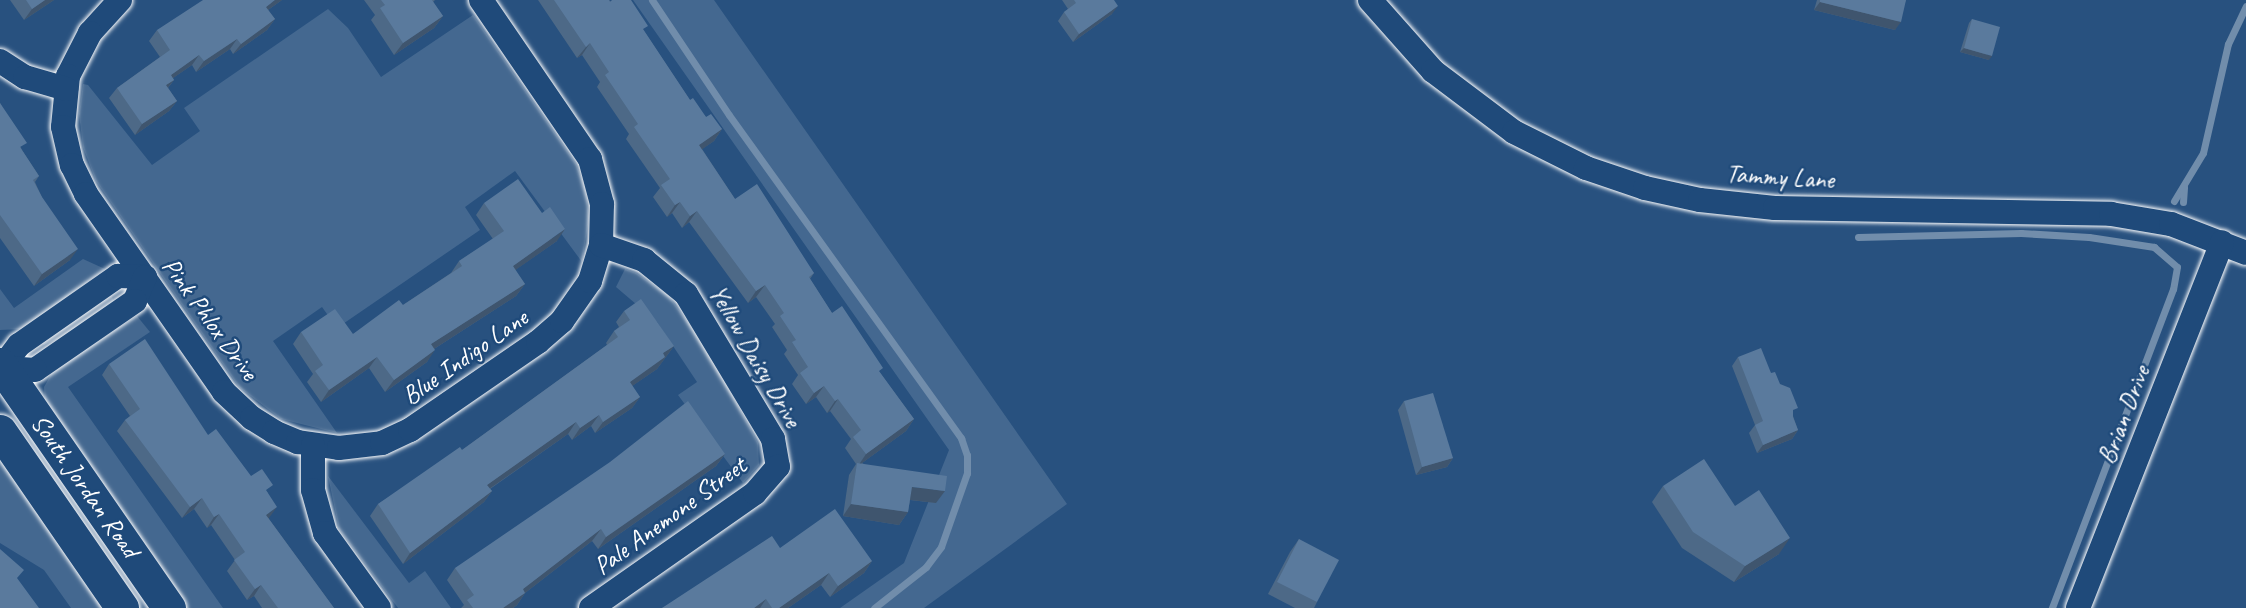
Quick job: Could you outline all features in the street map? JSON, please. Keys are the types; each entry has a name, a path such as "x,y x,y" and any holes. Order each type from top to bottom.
{"main road":[{"name":"South Jordan Road","path":"1,367 169,608"},
{"name":"South Jordan Road","path":"0,431 122,608"}],"street":[{"name":"Pink Phlox Drive","path":"120,0 84,42 66,89 64,135 75,174 239,408 279,435 313,446"},
{"path":"481,0 590,159 602,204 601,245"},
{"name":"Tammy Lane","path":"1370,0 1419,57 1469,101 1536,145 1600,174 1645,188 1700,200 1775,208 2111,214 2171,224 2246,253"},
{"path":"0,61 25,77 66,89"},
{"name":"Brian Drive","path":"2078,608 2222,242"},
{"name":"Blue Indigo Lane","path":"313,446 351,448 382,443 432,416 562,321 590,281 601,245"},
{"name":"Yellow Daisy Drive","path":"601,245 644,260 686,294 773,439 786,470"},
{"path":"1,367 19,345 118,276 145,277"},
{"path":"313,446 313,490 324,533 379,608"},
{"name":"Pale Anemone Street","path":"591,608 786,470"}],"shaded area":[{"path":"633,0 714,0 1067,504 924,608 840,608 904,563 949,450"},
{"path":"328,9 348,28 381,77 473,15 576,164 585,187 589,218 582,262 515,171 465,207 480,230 337,328 322,307 273,341 337,433 281,419 239,387 96,181 83,147 79,114 83,84 88,85 152,165 200,131 184,108"},
{"path":"83,259 105,269 22,329 0,330 0,289 14,308"},
{"path":"625,269 636,273 668,295 707,349 758,443 759,465 743,483 678,395 697,382 657,322 616,287"},
{"path":"111,295 114,301 65,336 44,345 40,342"},
{"path":"137,316 150,332 68,387 223,608 186,608 45,403 44,387 53,371"},
{"path":"26,430 154,608 138,608 40,464"},
{"path":"0,458 105,608 71,608 44,570 0,543"},
{"path":"328,476 409,583 425,571 451,608 398,608 339,529"}],"building":[{"path":"26,0 45,0 32,9"},
{"path":"203,0 275,0 266,7 275,19 241,44 237,39 204,61 199,55 171,75 174,80 166,85 177,101 142,124 117,88 170,50 157,30"},
{"path":"381,0 432,0 443,16 403,43 380,8 385,5"},
{"path":"554,0 609,0 610,2 612,0 631,0 648,26 643,29 690,100 693,98 706,117 711,114 722,129 699,145 735,199 757,184 814,273 809,277 832,313 842,306 883,368 879,371 914,419 866,454 853,437 861,430 838,399 835,401 824,386 814,393 800,373 808,367 792,342 796,340 780,316 784,313 765,285 756,291 697,211 690,216 680,202 675,205 661,185 670,179 634,127 638,124 605,75 609,72 590,43 586,47"},
{"path":"1074,0 1114,0 1118,6 1079,34 1064,12 1076,3"},
{"path":"1820,0 1906,0 1901,22 1820,2"},
{"path":"1972,19 2000,27 1992,56 1964,48"},
{"path":"0,103 27,143 20,147 39,176 33,180 42,197 78,249 42,274 0,215"},
{"path":"518,179 542,213 550,207 565,229 513,266 525,284 431,344 435,350 394,380 377,357 329,390 315,371 323,365 301,332 335,309 353,334 399,300 403,305 462,266 459,261 504,231 484,203"},
{"path":"641,299 674,346 663,353 665,357 630,382 640,397 603,422 599,415 580,428 576,422 487,485 492,491 410,553 378,504 460,447 462,450 618,337 614,331 630,320 624,311"},
{"path":"145,339 208,435 216,429 251,476 262,469 273,485 266,490 277,507 266,515 334,608 278,608 261,585 255,589 234,560 245,552 219,514 214,517 202,498 190,507 125,420 140,409 109,364"},
{"path":"1761,348 1771,373 1775,372 1780,384 1790,388 1798,408 1793,410 1793,417 1798,430 1763,445 1755,425 1763,421 1738,357"},
{"path":"1433,393 1453,458 1422,467 1404,401"},
{"path":"688,401 725,454 606,537 601,529 523,589 525,593 503,608 473,608 467,600 474,595 455,568 610,462"},
{"path":"1704,459 1735,506 1759,490 1790,538 1745,566 1693,532 1663,486"},
{"path":"857,463 947,476 945,491 912,487 908,512 851,504"},
{"path":"835,509 872,561 838,586 829,573 779,608 772,608 766,599 754,608 662,608 772,536 780,548"},
{"path":"1299,539 1339,560 1317,602 1277,582"},
{"path":"0,549 24,570 17,578 39,608 0,608"}],"waterway":[{"path":"652,0 729,115 961,438 967,455 967,473 941,547 926,567 874,608"},
{"path":"2174,201 2203,153 2228,44 2246,6"},
{"path":"2183,202 2184,187"},
{"path":"1858,237 2021,233 2089,237 2154,247 2177,267 2173,289 2052,608"}]}
